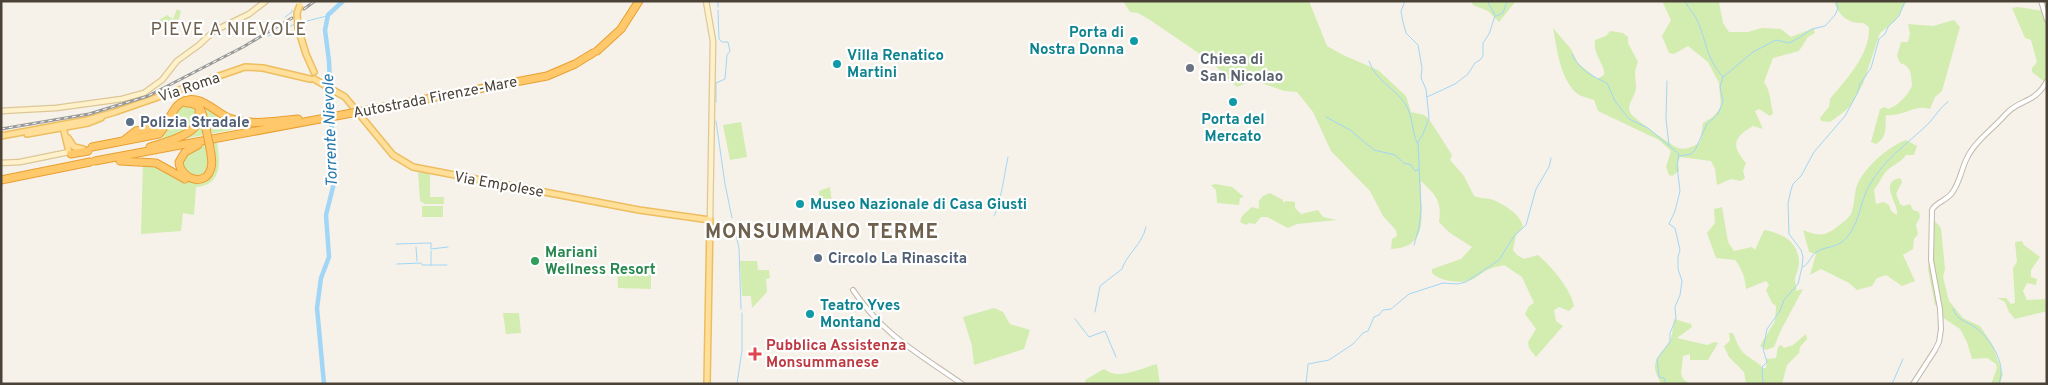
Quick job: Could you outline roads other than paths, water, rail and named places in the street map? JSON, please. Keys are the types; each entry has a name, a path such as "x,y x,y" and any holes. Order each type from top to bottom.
{"highway":[{"name":"Autostrada Firenze-Mare","path":"594,51 618,26 634,1"},
{"name":"Autostrada Firenze-Mare","path":"1,176 258,130 544,73 594,51 621,29 639,1"},
{"path":"71,153 160,134 179,104 191,101 199,100 224,115 239,121 268,122 298,119"},
{"path":"93,161 128,160 151,162 190,181 206,180 214,170 211,148 201,109 191,101"},
{"path":"146,148 183,135 198,124 200,113 191,101"},
{"path":"89,149 158,139 166,133 180,107 191,101"},
{"name":"Autostrada Firenze-Mare","path":"1,180 146,148 298,119 318,117"},
{"path":"211,148 212,164 208,175 196,180 184,175 179,162 182,156 191,148 199,144 258,130"}],"main road":[{"path":"1,111 21,111 108,101 134,96 151,88 166,76 178,60 212,33 252,12 266,1"},
{"path":"706,1 713,48 707,384"},
{"path":"301,3 297,20 310,65 311,76"},
{"name":"Via Roma","path":"1,136 46,131 115,112 238,69 250,67 263,68"},
{"name":"Via Empolese","path":"263,68 311,76 334,90 349,101 393,155 413,167 632,208 710,220"},
{"name":"Via Roma","path":"1,136 64,126 76,126 95,121 115,112"},
{"path":"64,126 71,153"},
{"path":"59,154 67,140 69,130 76,126"},
{"path":"46,131 59,134 74,147 89,149"},
{"path":"28,160 71,153"},
{"path":"1,163 71,153"}],"street":[{"path":"2041,1 2047,20"},
{"path":"1913,384 1935,350 1939,342 1941,329 1940,308 1931,260 1932,210 1936,204 1951,195 1962,176 1967,158 1972,150 2010,110 2037,95 2047,81"},
{"path":"853,290 872,316 888,332 906,347 962,384"}],"waterway":[{"name":"Torrente Nievole","path":"324,384 317,308 321,278 329,257 326,215 334,183 329,61 325,30 328,15 343,1"},
{"path":"718,1 718,7"},
{"path":"1405,1 1401,11 1403,22 1406,33 1418,45 1422,68 1421,78 1426,89 1429,118 1418,142 1421,210 1419,228 1414,245"},
{"path":"1487,1 1495,15"},
{"path":"1496,16 1503,13 1507,1"},
{"path":"1685,1 1697,19 1707,50 1717,70 1723,77"},
{"path":"1680,156 1691,154 1695,150 1707,124 1718,114 1723,101 1720,87 1723,77 1753,52 1776,40 1789,43 1812,29 1825,26 1835,15 1838,8 1836,1"},
{"path":"1763,384 1762,367 1767,362 1763,349 1767,329 1780,311 1784,300 1798,284 1802,267 1803,257 1801,250 1789,234 1788,203 1793,184 1801,176 1814,152 1845,116 1858,92 1860,84 1871,68 1879,39 1899,16 1905,1"},
{"path":"285,17 292,10"},
{"path":"716,102 716,83 725,79 727,55 730,51 728,42 722,42 719,39 718,10"},
{"path":"299,23 327,16"},
{"path":"1427,97 1455,84 1468,74 1475,63 1480,60 1483,56 1483,43 1489,34 1495,16"},
{"path":"268,36 295,24"},
{"path":"1572,54 1582,68 1607,83 1615,101 1629,119 1648,128 1679,154 1677,166 1680,191 1675,211 1669,224 1675,228 1680,250 1678,269 1682,281 1680,295 1675,307 1676,319 1670,333 1670,342 1657,359 1659,377 1664,378 1666,384"},
{"path":"1369,61 1376,74 1406,105 1417,143"},
{"path":"1667,81 1666,119 1669,145"},
{"path":"1803,267 1815,253 1840,243 1848,236 1855,224 1866,192 1875,176 1948,102"},
{"path":"1326,117 1350,130 1374,150 1395,155 1404,163 1411,165 1415,171 1419,169"},
{"path":"716,121 732,218"},
{"path":"994,216 1008,157"},
{"path":"1306,384 1308,364 1329,360 1353,344 1363,333 1368,331 1374,317 1383,310 1391,309 1409,294 1443,283 1457,284 1466,282 1499,260 1514,236 1526,225 1536,189 1549,167 1551,158"},
{"path":"734,226 739,248 741,309"},
{"path":"1095,312 1100,286 1122,269 1141,239 1146,227"},
{"path":"396,244 431,243 431,249 448,247"},
{"path":"416,247 417,261"},
{"path":"431,251 431,265"},
{"path":"397,264 447,265"},
{"path":"1953,309 1960,319 1981,332 1993,348 2001,366 1999,384"},
{"path":"737,384 742,350 742,313"},
{"path":"1075,319 1089,337 1105,331 1116,357"},
{"path":"1892,384 1903,359"}],"railway":[{"path":"304,9 315,1"},
{"path":"1,129 89,114 148,96 243,47 292,18"}],"place":[{"name":"Porta di Nostra Donna","path":"1134,41"},
{"name":"Villa Renatico Martini","path":"837,64"},
{"name":"Chiesa di San Nicolao","path":"1190,68"},
{"name":"Porta del Mercato","path":"1233,102"},
{"name":"Polizia Stradale","path":"130,122"},
{"name":"Museo Nazionale di Casa Giusti","path":"800,204"},
{"name":"Circolo La Rinascita","path":"818,258"},
{"name":"Mariani Wellness Resort","path":"535,261"},
{"name":"Teatro Yves Montand","path":"810,314"},
{"name":"Pubblica Assistenza Monsummanese","path":"755,354"}],"district":[{"name":"PIEVE A NIEVOLE","path":"229,29"},
{"name":"MONSUMMANO TERME","path":"822,231"}]}
